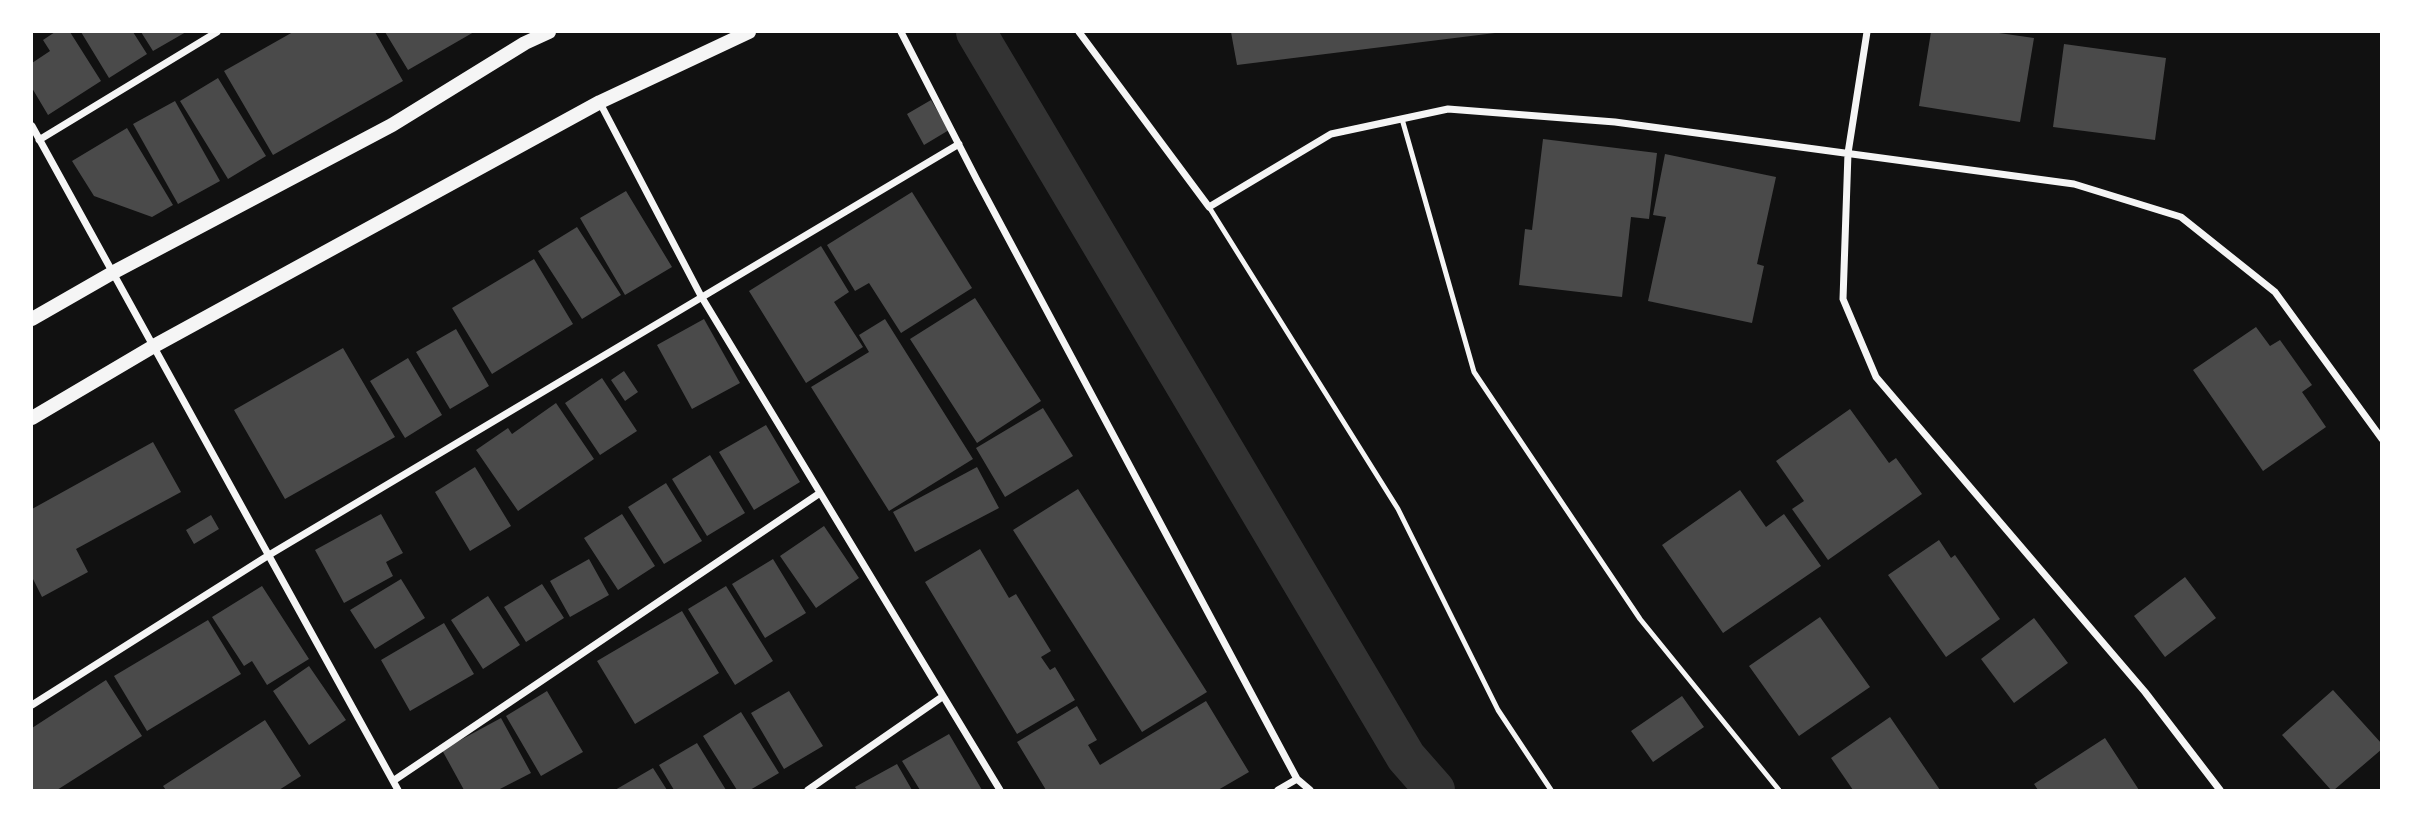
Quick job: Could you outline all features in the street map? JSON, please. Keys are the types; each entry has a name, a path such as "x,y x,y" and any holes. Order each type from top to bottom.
{"main road":[{"path":"32,319 114,272 392,125 525,43 549,32"},
{"path":"32,418 155,346 600,102 749,32"}],"street":[{"path":"39,140 217,32"},
{"path":"901,32 1297,779 1310,790"},
{"path":"1079,32 1209,207 1331,134 1448,109 1615,122 2074,184 2181,217 2275,292 2382,439"},
{"path":"1867,32 1848,153 1843,299 1877,377 2145,692 2220,790"},
{"path":"600,102 701,296 1000,790"},
{"path":"32,126 398,790"},
{"path":"32,705 269,555 959,144"},
{"path":"393,781 820,493"},
{"path":"808,790 942,697"},
{"path":"1278,790 1297,779"}],"lane":[{"path":"1402,119 1474,372 1640,619 1779,790"},
{"path":"1209,207 1398,509 1497,710 1551,790"}],"building":[{"path":"55,32 70,32 101,81 48,115 32,88 32,63 50,51 43,40"},
{"path":"81,32 133,32 147,54 109,78"},
{"path":"141,32 186,32 153,51"},
{"path":"293,32 375,32 403,81 273,155 224,71"},
{"path":"385,32 474,32 408,70"},
{"path":"1231,32 1495,32 1495,33 1237,65"},
{"path":"1931,32 1992,32 2034,38 2020,122 1919,106"},
{"path":"2064,44 2166,58 2155,140 2053,127"},
{"path":"218,78 266,156 228,179 180,101"},
{"path":"931,100 949,130 924,145 907,114"},
{"path":"175,101 220,181 178,204 133,124"},
{"path":"127,128 173,205 152,217 94,196 72,161"},
{"path":"1543,139 1657,153 1649,219 1631,217 1622,297 1519,285 1525,229 1532,230"},
{"path":"1665,154 1776,177 1757,264 1764,266 1752,323 1648,301 1666,217 1653,215"},
{"path":"626,191 672,267 625,295 580,218"},
{"path":"912,192 972,288 901,333 869,283 855,291 827,245"},
{"path":"577,227 621,295 582,319 538,251"},
{"path":"821,246 849,292 834,302 863,347 806,383 749,291"},
{"path":"534,259 573,324 492,374 452,308"},
{"path":"975,298 1041,401 977,443 910,339"},
{"path":"704,319 740,383 692,409 657,345"},
{"path":"885,319 973,459 889,511 811,387 869,352 859,335"},
{"path":"2256,327 2270,346 2280,340 2312,385 2302,392 2326,427 2263,471 2193,370"},
{"path":"456,329 489,386 450,409 416,352"},
{"path":"343,348 395,437 285,499 234,410"},
{"path":"408,358 442,415 405,438 370,381"},
{"path":"624,371 638,392 625,401 611,380"},
{"path":"602,378 637,431 600,455 565,403"},
{"path":"556,403 594,459 518,511 476,450 508,428 512,434"},
{"path":"1043,408 1073,456 1005,497 976,448"},
{"path":"1850,409 1889,463 1896,458 1922,494 1828,560 1792,509 1804,501 1776,461"},
{"path":"766,425 800,482 754,510 719,452"},
{"path":"153,442 181,492 76,549 88,572 42,597 32,577 32,509"},
{"path":"710,455 745,513 707,536 672,479"},
{"path":"475,467 511,526 470,551 435,492"},
{"path":"977,467 999,508 915,552 893,512"},
{"path":"666,483 702,541 664,564 628,507"},
{"path":"1078,489 1207,692 1142,732 1013,530"},
{"path":"1740,490 1766,527 1784,514 1821,566 1723,633 1662,545"},
{"path":"381,514 403,553 386,562 393,576 344,603 315,550"},
{"path":"622,514 655,566 618,590 584,538"},
{"path":"211,515 219,529 194,544 186,530"},
{"path":"824,526 859,578 816,608 780,556"},
{"path":"1939,540 1951,558 1955,555 2000,619 1946,657 1888,575"},
{"path":"980,549 1009,598 1016,594 1051,651 1041,657 1050,670 1055,667 1075,700 1017,734 925,582"},
{"path":"589,559 609,595 570,617 550,581"},
{"path":"773,559 806,613 765,638 732,584"},
{"path":"2185,577 2216,618 2165,657 2134,616"},
{"path":"401,579 425,618 375,649 350,610"},
{"path":"542,584 564,618 526,642 504,607"},
{"path":"262,586 309,659 267,685 252,661 244,666 212,617"},
{"path":"726,586 773,661 735,685 688,609"},
{"path":"488,596 520,645 483,669 451,620"},
{"path":"682,611 719,673 635,724 597,661"},
{"path":"1820,617 1870,687 1799,736 1749,666"},
{"path":"2034,618 2068,663 2014,703 1981,659"},
{"path":"208,620 241,674 147,731 114,676"},
{"path":"444,623 474,674 410,711 381,660"},
{"path":"309,666 346,720 309,745 273,691"},
{"path":"106,680 142,736 57,790 32,790 32,728"},
{"path":"2333,690 2382,744 2382,749 2331,790 2282,735"},
{"path":"547,691 583,752 541,776 506,716"},
{"path":"789,691 823,746 784,769 751,713"},
{"path":"1682,696 1704,727 1653,762 1631,731"},
{"path":"1206,701 1249,772 1218,790 1046,790 1017,742 1077,706 1097,740 1088,745 1100,765"},
{"path":"741,712 779,773 750,790 737,790 703,736"},
{"path":"1890,717 1940,790 1853,790 1831,758"},
{"path":"501,718 531,773 498,790 464,790 442,750"},
{"path":"265,720 301,776 279,790 166,790 163,786"},
{"path":"949,734 982,790 920,790 902,761"},
{"path":"2105,738 2139,790 2038,790 2034,784"},
{"path":"697,743 726,790 674,790 659,765"},
{"path":"897,764 912,790 857,790 855,787"},
{"path":"653,768 667,790 615,790"}],"waterway":[{"path":"976,32 1406,757 1435,790"}]}
